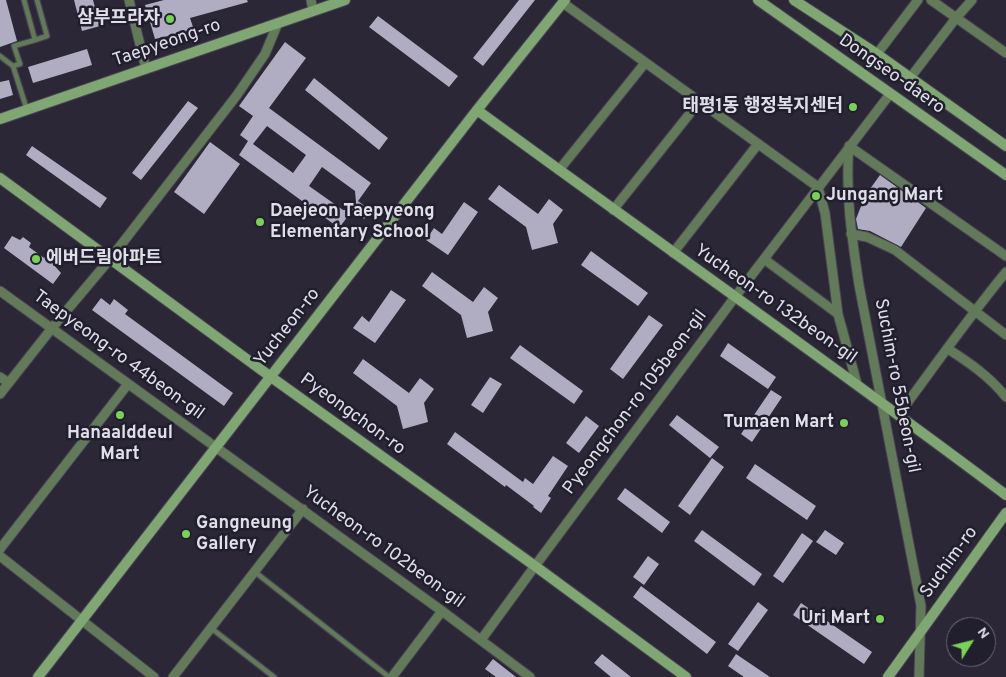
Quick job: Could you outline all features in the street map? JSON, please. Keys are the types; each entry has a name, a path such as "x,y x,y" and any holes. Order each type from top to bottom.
{"main road":[{"name":"Taepyeong-ro","path":"0,119 346,0"},
{"name":"Dongseo-daero","path":"758,0 1006,175"},
{"name":"Yucheon-ro","path":"38,677 477,110 564,1"},
{"name":"Dongseo-daero","path":"796,1 877,54 1006,146"},
{"name":"Yucheon-ro 132beon-gil","path":"477,110 613,210 882,401 1006,495"},
{"name":"Pyeongchon-ro","path":"0,178 271,377 686,677"},
{"name":"Suchim-ro","path":"888,677 1006,513"}],"street":[{"path":"129,0 146,69"},
{"path":"310,0 314,11"},
{"path":"877,54 918,0"},
{"path":"931,0 1004,51"},
{"path":"910,78 972,0"},
{"path":"564,1 645,63 818,187"},
{"path":"0,394 110,259 237,95 265,54 278,23"},
{"path":"559,170 645,63"},
{"name":"Pyeongchon-ro 105beon-gil","path":"481,640 735,297 890,94"},
{"path":"613,210 699,102"},
{"name":"Yucheon-ro 132beon-gil","path":"673,253 758,144"},
{"path":"849,146 1006,256"},
{"name":"Suchim-ro 55beon-gil","path":"849,146 847,172 851,234 859,285 921,606 920,632"},
{"name":"Yucheon-ro 132beon-gil","path":"818,187 825,213 838,314 857,384"},
{"path":"851,234 867,238 895,250 1006,335"},
{"path":"764,259 838,314"},
{"path":"899,414 974,311 1006,272"},
{"name":"Taepyeong-ro 44beon-gil","path":"0,291 216,447"},
{"path":"948,348 984,374 1006,397"},
{"path":"0,377 8,383"},
{"path":"0,548 128,384"},
{"name":"Yucheon-ro 102beon-gil","path":"216,447 530,677"},
{"path":"173,677 303,509"},
{"path":"0,556 154,677"},
{"path":"390,677 442,611"},
{"path":"919,677 920,632"}],"lane":[{"path":"24,0 34,40"},
{"path":"14,66 20,64 14,46 47,36 37,0"},
{"path":"0,56 14,66 27,110"},
{"path":"255,572 390,677"},
{"path":"211,628 274,677"}],"building":[{"path":"0,0 6,0 17,41 0,47"},
{"path":"74,0 93,0 100,26 82,31"},
{"name":"삼부프라자","path":"164,0 247,0 248,2 190,18 194,30 155,39 145,5"},
{"path":"519,0 535,0 483,66 473,58"},
{"path":"378,16 458,76 449,87 369,27"},
{"path":"285,42 306,58 269,108 371,183 358,201 371,211 364,219 357,214 348,216 339,228 239,155 248,141 240,135 253,116 239,106","holes":["267,126 306,155 293,173 253,144","322,167 355,191 356,202 350,210 343,210 309,186"]},
{"path":"87,49 92,65 33,83 28,67"},
{"path":"314,78 388,138 379,150 305,90"},
{"path":"9,80 13,95 0,99 0,82"},
{"path":"188,101 198,108 141,180 132,173"},
{"path":"210,142 240,164 204,214 174,192"},
{"path":"32,146 107,198 100,208 26,155"},
{"path":"880,175 926,208 901,247 870,231 858,229 856,219 865,196"},
{"path":"499,185 538,214 549,199 563,210 553,224 558,243 532,250 526,227 488,199"},
{"path":"464,202 478,212 448,255 426,240 434,228 442,234"},
{"name":"에버드림아파트","path":"12,236 20,240 23,237 31,243 29,247 44,258 46,254 56,261 53,264 61,273 53,284 4,248"},
{"path":"591,251 648,293 638,306 581,265"},
{"path":"432,272 473,302 484,287 498,298 488,312 493,331 467,338 461,315 422,286"},
{"path":"391,290 406,300 375,343 353,328 362,316 369,322"},
{"path":"101,298 110,305 114,299 128,310 125,314 233,393 224,406 92,310"},
{"path":"649,315 663,325 623,379 610,369"},
{"path":"728,343 776,377 768,389 720,356"},
{"path":"520,345 583,391 574,404 510,358"},
{"path":"363,359 409,393 420,378 434,389 424,403 428,422 403,429 397,406 353,373"},
{"path":"490,377 502,384 483,413 471,405"},
{"path":"771,390 782,397 752,442 741,434"},
{"path":"677,415 719,447 710,458 669,425"},
{"path":"586,416 599,426 579,453 566,443"},
{"path":"455,432 523,482 525,478 533,484 553,456 568,466 548,496 551,498 541,513 506,485 505,487 447,444"},
{"path":"712,458 724,467 690,515 678,506"},
{"path":"755,464 816,506 807,520 746,478"},
{"path":"625,488 670,522 662,533 617,499"},
{"path":"702,530 762,574 754,586 694,541"},
{"path":"825,530 844,543 836,555 816,542"},
{"path":"802,533 813,541 783,583 773,576"},
{"path":"648,556 659,564 644,585 633,577"},
{"path":"641,586 716,642 707,654 633,597"},
{"path":"758,602 768,610 738,651 728,644"},
{"path":"801,603 872,652 864,664 793,615"},
{"path":"602,654 631,677 611,677 594,663"},
{"path":"736,654 770,677 744,677 728,666"},
{"path":"493,659 516,677 496,677 485,669"}],"place":[{"name":"삼부프라자","path":"170,19"},
{"name":"태평1동 행정복지센터","path":"853,107"},
{"name":"Jungang Mart","path":"816,196"},
{"name":"Daejeon Taepyeong Elementary School","path":"260,222"},
{"name":"에버드림아파트","path":"36,259"},
{"name":"Hanaalddeul Mart","path":"120,415"},
{"name":"Tumaen Mart","path":"844,423"},
{"name":"Gangneung Gallery","path":"186,534"},
{"name":"Uri Mart","path":"880,619"}]}
